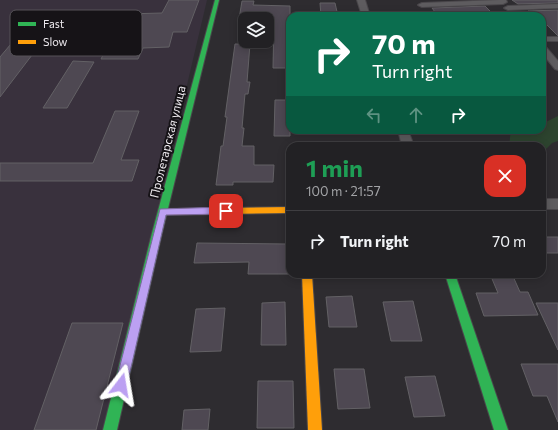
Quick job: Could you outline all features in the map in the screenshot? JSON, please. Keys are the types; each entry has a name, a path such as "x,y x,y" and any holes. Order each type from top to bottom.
{"street":[{"name":"Пролетарская улица","path":"110,430 163,212 217,0"},
{"path":"361,0 365,12"},
{"path":"422,5 502,1 512,12"},
{"path":"508,8 558,6"},
{"path":"546,40 558,39"},
{"path":"546,53 558,67"},
{"path":"546,204 558,204"},
{"path":"163,212 286,210"},
{"path":"307,278 315,430"},
{"path":"451,278 501,430"}],"shaded area":[{"path":"0,0 207,0 137,297 103,430 0,430"}],"green space":[{"path":"558,116 558,141 552,143 546,149 546,142 510,142 510,134 546,134 546,122"}],"building":[{"path":"169,0 199,0 187,32 173,32 169,47 143,48 142,50 142,14 162,13"},
{"path":"512,0 558,0 558,3 518,4"},
{"path":"242,1 254,1 253,5 290,6 290,12 286,12 286,68 273,68 274,12 240,12"},
{"path":"320,3 335,3 337,12 321,12"},
{"path":"485,6 491,12 435,12 432,8"},
{"path":"558,10 558,36 546,24 546,12 528,11"},
{"path":"235,44 238,44 238,48 250,48 247,82 250,82 248,94 245,94 242,146 254,146 254,165 274,165 273,182 233,182 233,185 216,185 221,146 223,146 227,117 225,117"},
{"path":"10,45 10,56 31,56 0,97 0,57"},
{"path":"103,56 139,56 138,59 101,59"},
{"path":"73,61 94,62 67,108 43,108"},
{"path":"275,100 286,100 286,134 290,134 290,136 274,136"},
{"path":"115,111 139,111 121,160 139,160 132,181 0,181 0,163 93,163"},
{"path":"546,237 558,237 558,253 547,253"},
{"path":"197,243 286,244 286,274 248,274 249,262 194,263"},
{"path":"492,278 514,278 520,292 528,292 538,315 484,316 476,293 498,293"},
{"path":"352,296 357,327 329,327 326,297"},
{"path":"413,301 422,341 391,341 383,302"},
{"path":"285,302 286,345 261,345 262,303"},
{"path":"536,303 558,303 558,350"},
{"path":"225,308 221,351 190,352 196,309"},
{"path":"72,323 123,323 96,430 34,430"},
{"path":"521,364 558,364 558,422 547,396 533,396"},
{"path":"334,369 364,369 370,408 338,409"},
{"path":"435,376 445,416 414,417 405,377"},
{"path":"258,381 293,381 294,428 257,428"},
{"path":"210,409 208,430 182,430 184,410"}],"traffic: fast":[{"path":"110,430 157,233 217,0"},
{"path":"451,278 501,430"}],"traffic: slow":[{"path":"163,212 286,210"},
{"path":"307,278 315,430"}],"route":[{"path":"121,385 163,212 226,211"}]}
